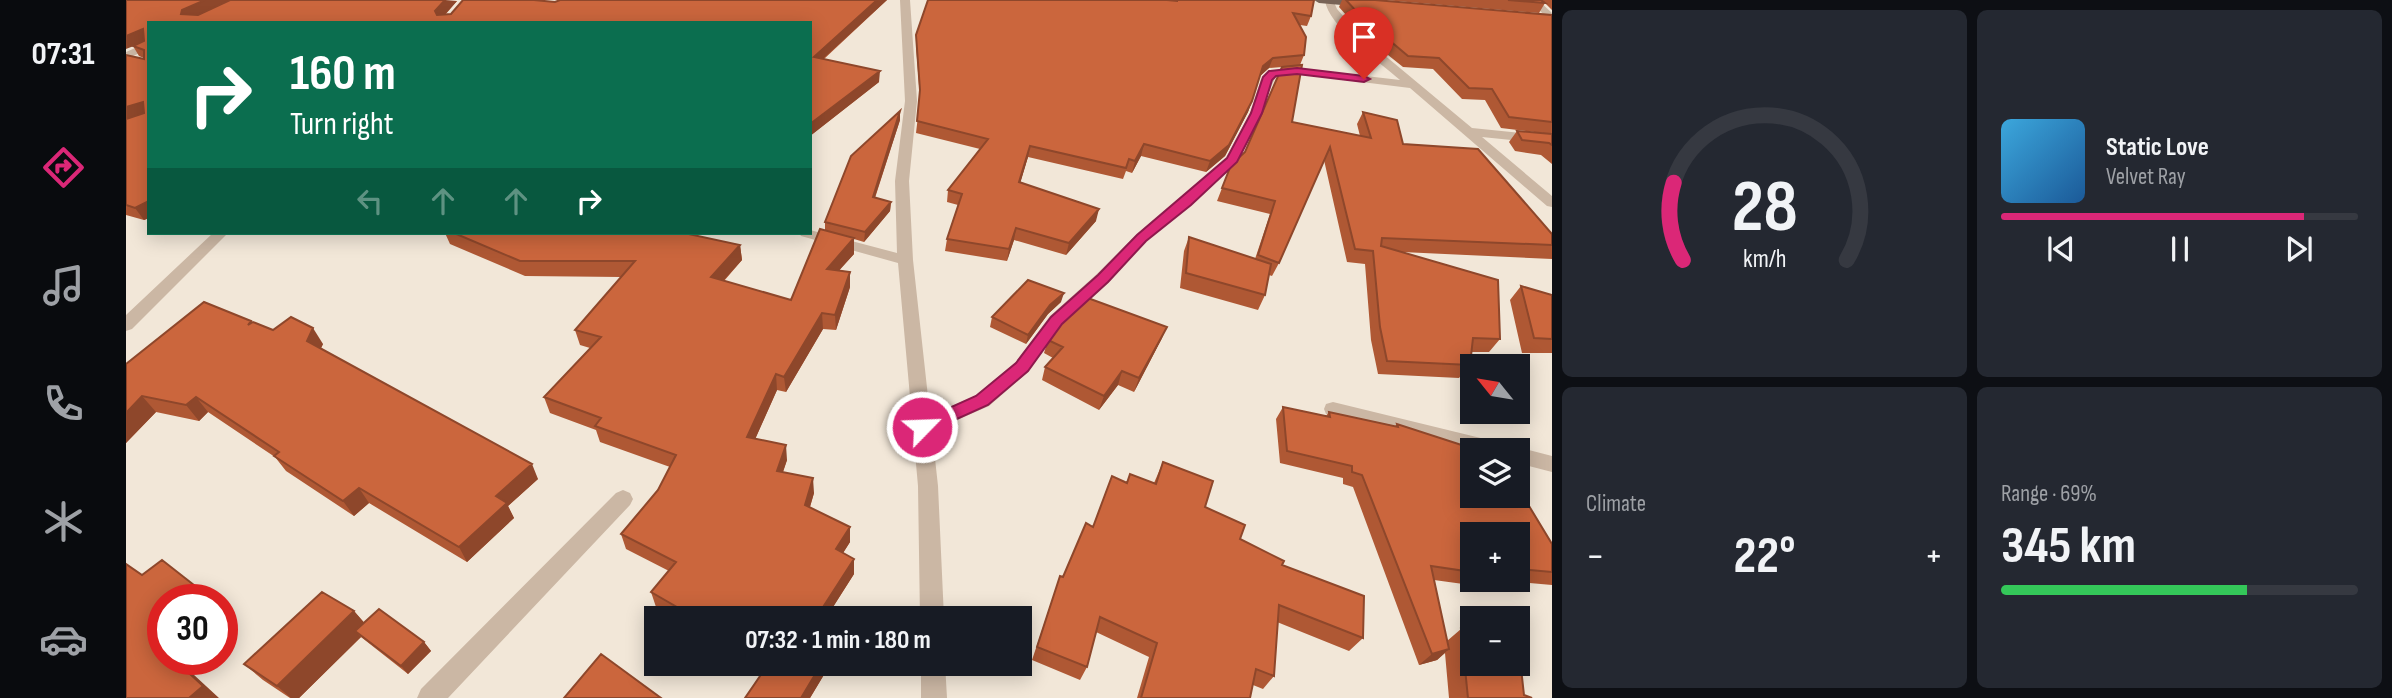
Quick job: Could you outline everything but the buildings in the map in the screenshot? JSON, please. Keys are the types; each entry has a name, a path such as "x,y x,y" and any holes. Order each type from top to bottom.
{"main road":[{"path":"1324,1 1377,5"},
{"path":"1538,19 1552,20"}],"street":[{"path":"905,0 911,101 902,181 905,260 928,486 932,606"},
{"path":"1533,0 1552,20"},
{"path":"1324,1 1355,36 1552,202"},
{"path":"130,59 147,46"},
{"path":"922,427 982,401 1022,367 1056,320 1103,278 1141,238 1233,160 1256,113 1267,79 1273,73 1297,71 1412,85"},
{"path":"1470,132 1552,140"},
{"path":"126,325 219,235"},
{"path":"812,235 905,260"},
{"path":"1333,409 1460,441"},
{"path":"1530,458 1552,464"},
{"path":"430,698 623,499"},
{"path":"933,676 934,698"}],"route":[{"path":"922,427 982,401 1022,367 1056,320 1103,278 1141,238 1233,160 1256,113 1267,79 1273,73 1297,71 1364,79"}]}
